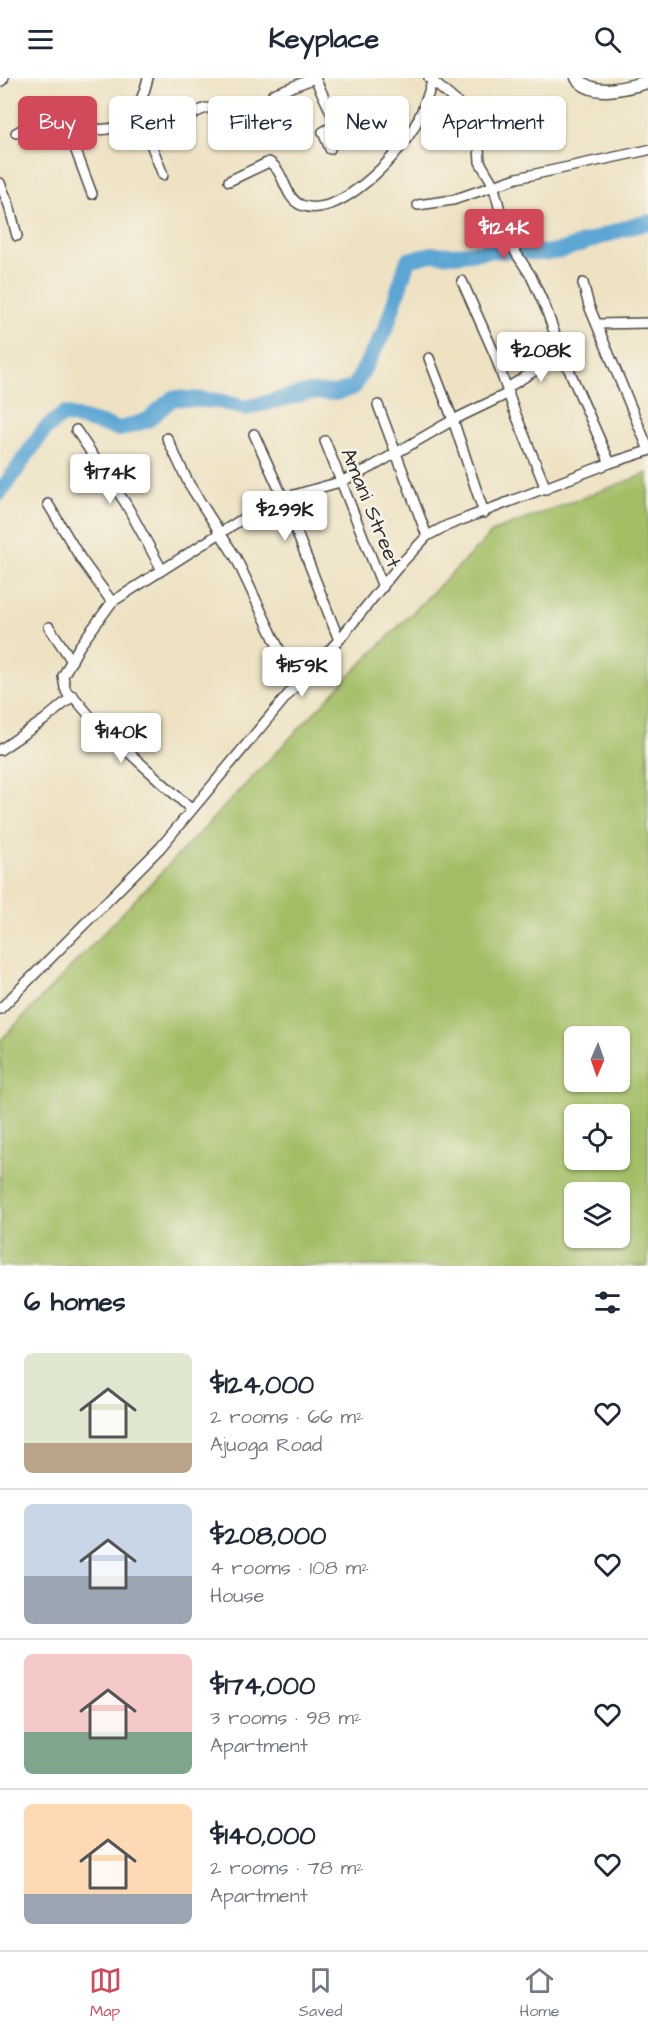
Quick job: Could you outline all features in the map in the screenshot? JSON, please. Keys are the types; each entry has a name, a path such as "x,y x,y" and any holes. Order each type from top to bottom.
{"street":[{"path":"142,96 148,78"},
{"path":"273,94 315,78 325,100"},
{"path":"577,78 581,83 594,89 608,90 648,82"},
{"path":"229,181 269,162 275,166 293,200 315,208 328,206 371,178 393,156 412,131 424,108 431,80 459,104 479,148 480,162 493,184 505,228 546,309 562,354 610,463"},
{"path":"196,112 206,108"},
{"path":"76,150 92,194"},
{"path":"153,150 163,175"},
{"path":"418,205 453,200 493,184 648,150"},
{"path":"0,183 7,198 17,236"},
{"path":"462,281 495,355 546,489"},
{"path":"0,1009 160,848 296,685 339,639 427,536 446,526 648,449 589,306 583,283"},
{"path":"597,324 648,323"},
{"path":"191,809 94,721 73,696 67,693 63,676 100,616 112,602 247,516 284,500 340,482 370,468 508,391 562,354"},
{"path":"429,358 453,420 484,513"},
{"path":"378,405 427,536"},
{"path":"76,430 126,504 162,570"},
{"path":"254,434 284,500 339,639"},
{"path":"167,438 189,484 236,558 296,685"},
{"name":"Amani Street","path":"325,441 383,587"},
{"path":"48,504 81,558 112,602"},
{"path":"50,627 72,661"},
{"path":"0,750 44,720 73,696"}],"green space":[{"path":"648,473 648,1266 0,1266 1,1040 355,670 494,531"}],"waterway":[{"path":"0,493 45,429 64,414 120,429 148,420 173,398 219,401 245,408 310,392 336,393 354,387 386,328 408,260 432,254 453,255 494,250 544,253 563,250 648,222"}]}
